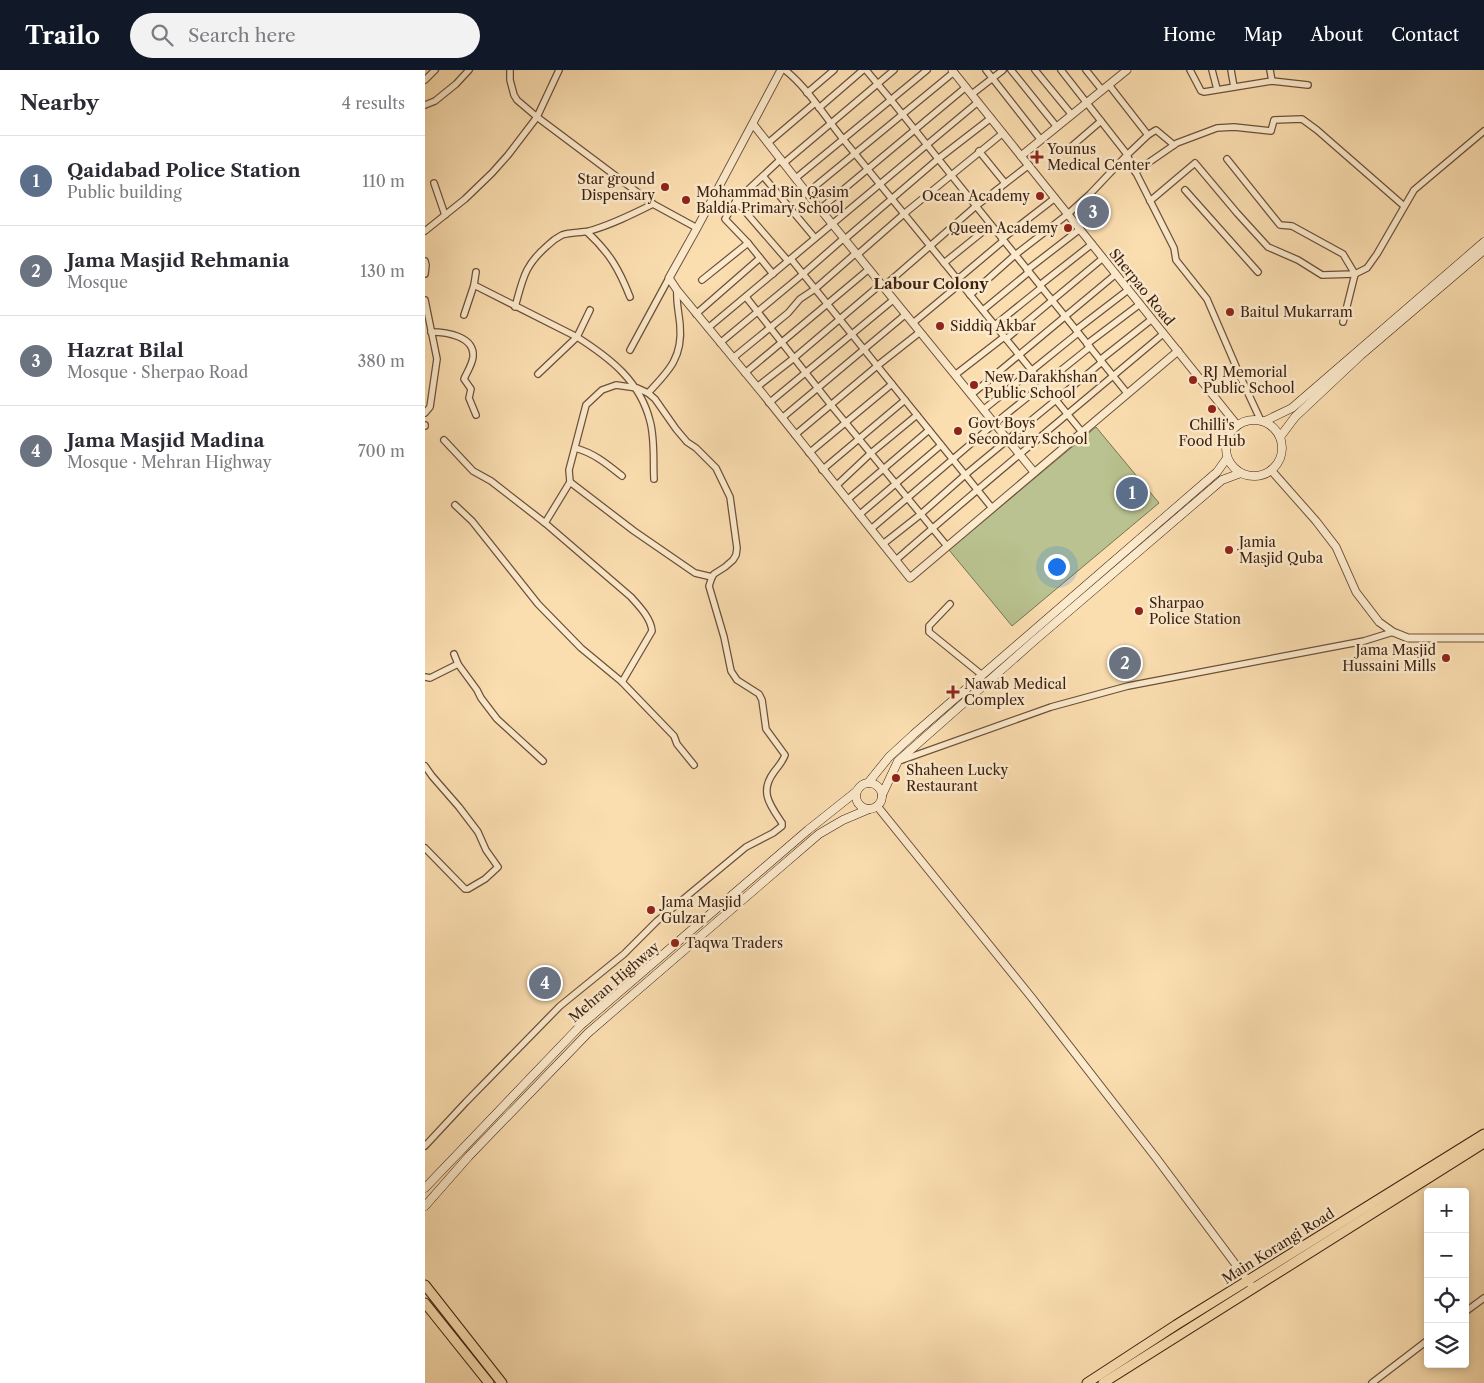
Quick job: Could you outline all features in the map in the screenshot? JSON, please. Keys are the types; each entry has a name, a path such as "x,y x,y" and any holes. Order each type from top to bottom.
{"main road":[{"path":"1280,437 1295,417 1361,355 1479,252 1484,242"},
{"path":"1263,421 1292,408 1479,252"},
{"path":"1244,421 1263,421 1271,425 1278,433 1282,450 1280,458 1271,470 1264,474 1248,476 1233,467 1227,458 1226,446 1229,435 1237,425 1244,421"},
{"path":"873,808 860,805 857,801 857,791 863,784 868,783 889,757 1217,472 1227,458"},
{"path":"425,1206 469,1156 588,1033 819,834 843,820 873,808 881,800 898,761 1034,641 1222,480 1241,473"},
{"path":"868,783 877,786 881,790 882,795"},
{"name":"Mehran Highway","path":"425,1188 581,1025 808,830 857,791"},
{"name":"Main Korangi Road","path":"1103,1383 1484,1134"},
{"name":"Main Korangi Road","path":"1087,1383 1484,1143"},
{"path":"425,1285 502,1383"},
{"path":"425,1303 489,1383"}],"street":[{"path":"425,80 435,70"},
{"path":"425,106 435,101 456,84 469,70"},
{"path":"510,70 514,95 537,118 653,204 697,228"},
{"path":"425,231 492,173 508,155 537,118 559,70"},
{"path":"630,350 783,70 792,75 807,93 1082,432"},
{"path":"807,93 834,70"},
{"path":"768,143 864,70 903,114 1127,394"},
{"path":"773,274 748,243 725,219 736,201 763,176 831,124 894,70"},
{"path":"796,178 927,70"},
{"path":"986,70 1041,140"},
{"path":"972,94 1003,70"},
{"path":"1011,70 1057,127"},
{"path":"1035,70 1072,115"},
{"path":"1061,70 1127,155 1174,248 1176,260 1207,299 1241,378 1263,421"},
{"path":"1086,70 1102,90"},
{"path":"1021,156 1109,84 1117,73 1127,70"},
{"path":"1190,70 1201,91 1204,92 1272,80 1308,85"},
{"path":"1212,70 1217,89"},
{"path":"1231,70 1234,87"},
{"path":"1270,70 1272,80"},
{"path":"807,194 953,71"},
{"name":"Sherpao Road","path":"953,71 1237,425"},
{"path":"1109,84 1148,135"},
{"path":"820,209 966,87"},
{"path":"708,328 978,102"},
{"path":"720,343 938,159 991,118"},
{"path":"1135,172 1174,145 1217,128 1271,131 1274,120 1302,119 1404,206"},
{"path":"1071,146 1101,121"},
{"path":"753,124 807,194 1034,472"},
{"path":"970,295 1015,255 1068,214 1148,135 1156,130 1174,145"},
{"path":"1150,201 1195,163 1268,247 1298,260 1322,276 1355,274 1367,268 1377,254 1414,190 1484,131"},
{"path":"733,358 788,313 800,299 815,289 950,175 1003,133"},
{"path":"979,151 1005,183"},
{"path":"1227,159 1279,225 1292,226 1343,254 1355,274 1343,322"},
{"path":"757,387 931,246 975,206 1029,165"},
{"path":"763,176 815,238"},
{"path":"434,183 445,215"},
{"path":"1185,190 1258,272"},
{"path":"913,323 1003,240 1055,198"},
{"path":"736,201 803,274 992,508"},
{"path":"515,307 527,268 540,252 556,239 563,235 587,232 653,204"},
{"path":"944,263 991,225"},
{"path":"983,310 1080,229"},
{"path":"587,232 596,239 617,266 630,297"},
{"path":"702,280 748,243"},
{"path":"995,325 1092,244"},
{"path":"696,314 760,258"},
{"path":"955,376 1053,301 1103,258"},
{"path":"425,261 425,274"},
{"path":"745,373 869,269"},
{"path":"463,315 474,285 476,272"},
{"path":"971,395 1115,274"},
{"path":"669,278 910,578 1177,351"},
{"path":"474,285 577,337 609,359 621,370 637,388 645,405 650,422 654,479"},
{"path":"648,393 670,369 679,351 681,333 676,302 677,290"},
{"path":"983,410 1128,290"},
{"path":"745,297 845,423 947,546"},
{"path":"425,300 437,359 430,407 425,413"},
{"path":"769,402 893,300"},
{"path":"871,529 994,424 1140,304"},
{"path":"538,374 577,337 590,310"},
{"path":"782,418 905,314"},
{"path":"883,544 1152,319"},
{"path":"431,332 452,334 465,340 471,347 473,357 464,379 471,390 469,398 476,415"},
{"path":"795,435 920,332"},
{"path":"896,560 977,489 1163,334"},
{"path":"809,453 892,384"},
{"path":"425,1146 560,1006 623,954 657,921 746,847 773,833 782,826 768,800 766,788 769,779 785,755 766,728 762,700 759,694 737,680 731,672 709,586 712,577 730,564 736,555 737,548 730,497 715,468 703,454 687,442 655,399 648,393 637,388 616,385 602,390 586,405 569,470 570,482 545,522"},
{"path":"822,470 905,400"},
{"path":"835,486 917,415"},
{"path":"847,500 929,430"},
{"path":"444,440 473,471 491,480 545,522 631,596 641,608 652,627 652,631 622,682"},
{"path":"859,515 941,445"},
{"path":"575,448 587,451 600,458 623,476"},
{"path":"1271,470 1336,547 1343,560 1349,580 1379,622 1393,632 1408,638 1484,638"},
{"path":"570,482 634,532 695,573 712,577"},
{"path":"455,506 472,521 538,604 581,648 622,682 674,736 677,744 694,765"},
{"path":"950,604 929,626 929,632 982,675"},
{"path":"898,761 1051,707 1128,686 1364,641 1393,632"},
{"path":"454,654 458,664 497,718 543,761"},
{"path":"425,677 430,678 458,664"},
{"path":"425,766 478,832 486,850 498,867 485,879 465,889 425,848"},
{"path":"873,808 1032,998 1157,1159 1251,1285"},
{"path":"1469,1309 1484,1298"},
{"path":"1372,1383 1424,1343"}],"green space":[{"path":"1096,427 1159,503 1012,626 949,550"}],"place":[{"name":"Younus Medical Center","path":"1037,157"},
{"name":"Star ground Dispensary","path":"665,187"},
{"name":"Ocean Academy","path":"1040,196"},
{"name":"Mohammad Bin Qasim Baldia Primary School","path":"686,200"},
{"name":"Hazrat Bilal","path":"1093,212"},
{"name":"Queen Academy","path":"1068,228"},
{"name":"Baitul Mukarram","path":"1230,312"},
{"name":"Siddiq Akbar","path":"940,326"},
{"name":"RJ Memorial Public School","path":"1193,380"},
{"name":"New Darakhshan Public School","path":"974,385"},
{"name":"Chilli's Food Hub","path":"1212,409"},
{"name":"Govt Boys Secondary School","path":"958,431"},
{"name":"Qaidabad Police Station","path":"1132,493"},
{"name":"Jamia Masjid Quba","path":"1229,550"},
{"name":"Sharpao Police Station","path":"1139,611"},
{"name":"Jama Masjid Hussaini Mills","path":"1446,658"},
{"name":"Jama Masjid Rehmania","path":"1125,663"},
{"name":"Nawab Medical Complex","path":"953,692"},
{"name":"Shaheen Lucky Restaurant","path":"896,778"},
{"name":"Jama Masjid Gulzar","path":"651,910"},
{"name":"Taqwa Traders","path":"675,943"},
{"name":"Jama Masjid Madina","path":"545,983"}],"district":[{"name":"Labour Colony","path":"931,283"}]}
